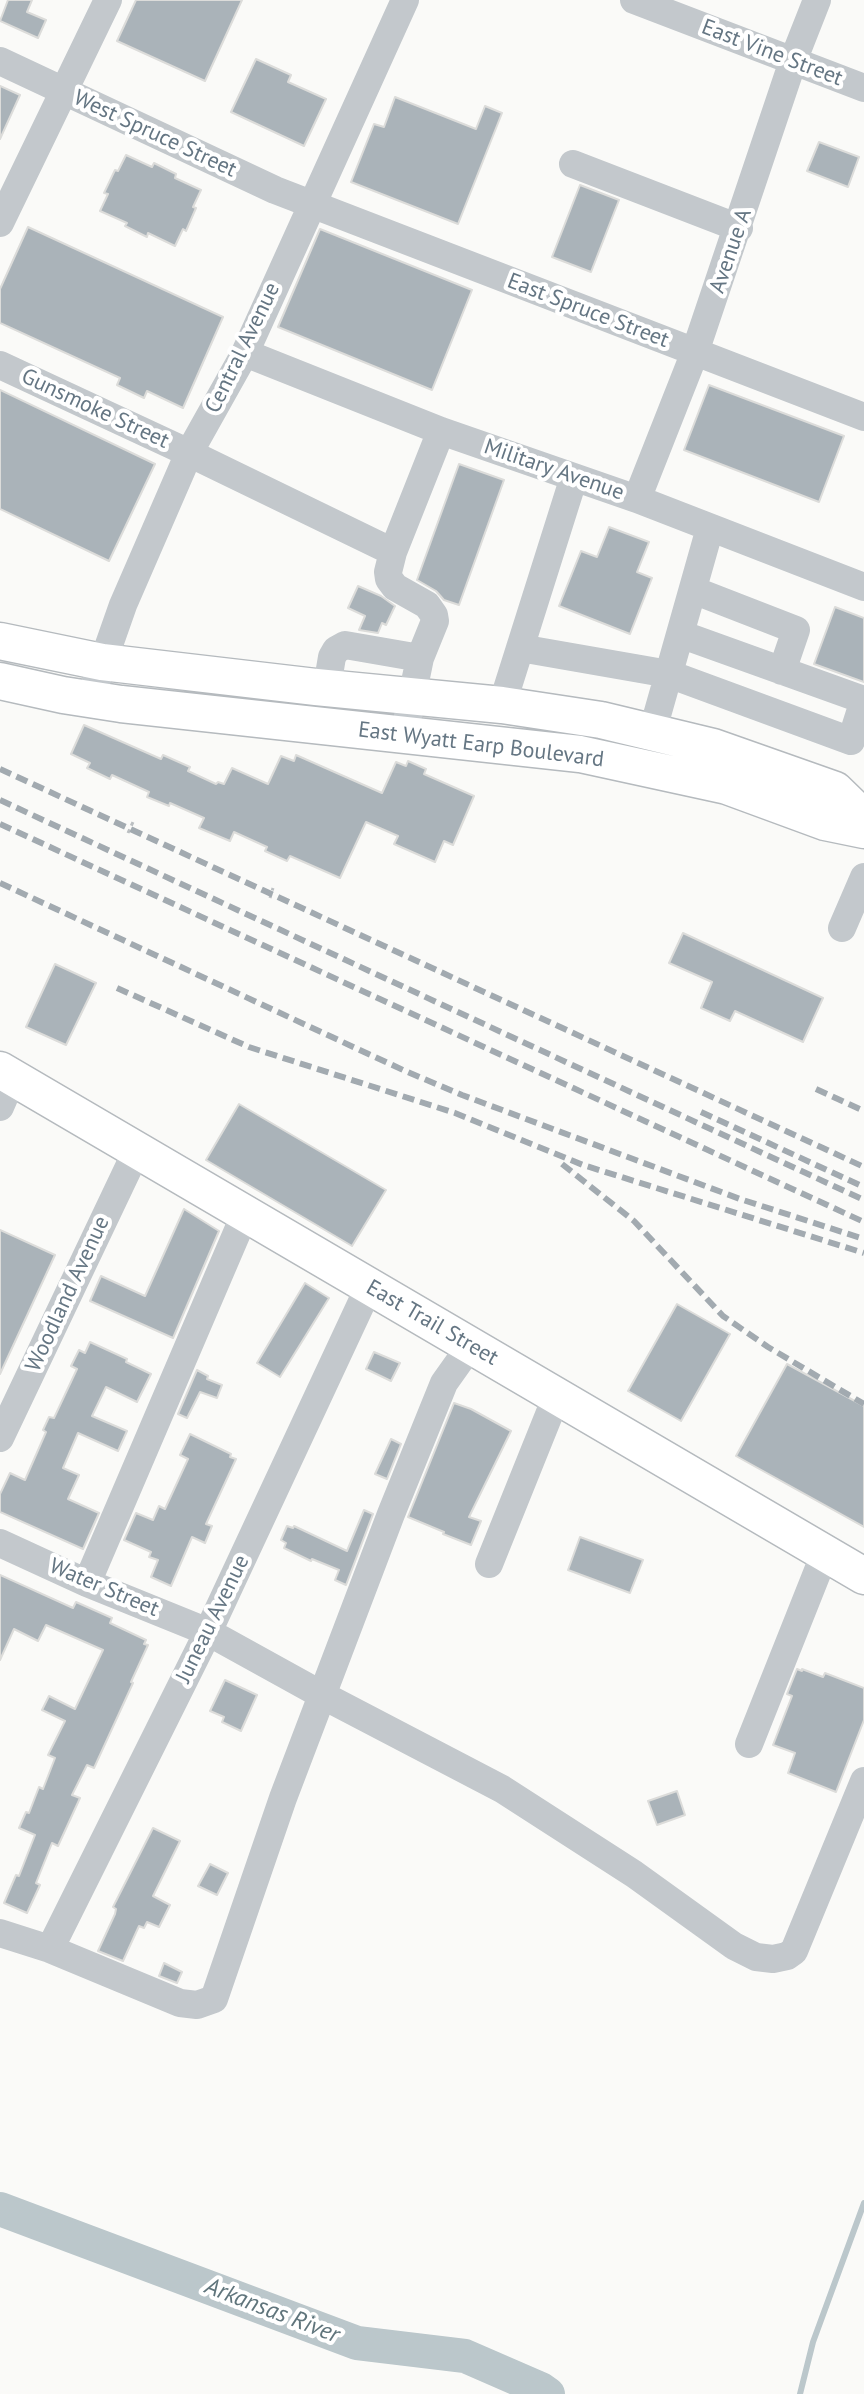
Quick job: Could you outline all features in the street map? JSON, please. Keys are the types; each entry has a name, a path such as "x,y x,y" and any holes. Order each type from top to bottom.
{"main road":[{"name":"East Wyatt Earp Boulevard","path":"0,641 102,662 502,705 601,720 713,747 835,790 864,818"},
{"name":"East Wyatt Earp Boulevard","path":"0,681 63,695 227,717 580,754 727,786 825,822 864,830"},
{"name":"East Trail Street","path":"4,1085 137,1150 864,1576"}],"street":[{"path":"0,223 108,0"},
{"name":"Central Avenue","path":"90,699 123,605 189,453 245,353 405,0"},
{"name":"East Vine Street","path":"634,0 864,88"},
{"name":"Avenue A","path":"637,499 695,352 793,61 817,0"},
{"name":"West Spruce Street","path":"0,61 311,204"},
{"path":"573,164 739,228"},
{"name":"East Spruce Street","path":"311,204 695,352 862,412"},
{"name":"Military Avenue","path":"245,353 441,431 637,499 864,587"},
{"name":"Gunsmoke Street","path":"0,365 393,552"},
{"path":"405,735 420,658 435,621 427,605 395,587 388,572 441,431"},
{"path":"502,705 574,477"},
{"path":"652,733 710,528"},
{"path":"693,590 796,630 782,671"},
{"path":"520,648 669,674 851,741 864,700 680,634"},
{"path":"327,687 332,657 336,650 345,645 420,658"},
{"path":"842,928 862,887"},
{"name":"Woodland Avenue","path":"0,1438 137,1150"},
{"path":"87,1583 245,1214"},
{"name":"Juneau Avenue","path":"50,1949 208,1632 369,1287"},
{"path":"0,1933 50,1949 180,2003 197,2005 214,1999 250,1890 322,1695 444,1383 471,1345"},
{"path":"489,1564 557,1395"},
{"name":"Water Street","path":"0,1543 87,1583 208,1632 502,1789 634,1874 734,1946 756,1957 773,1959 794,1951 864,1781"},
{"path":"749,1744 825,1553"}],"path":[{"path":"128,833 133,822"},
{"path":"270,898 273,888"}],"building":[{"path":"8,0 32,0 27,12 46,20 38,38 0,21"},
{"path":"136,0 242,0 205,81 117,41"},
{"path":"256,59 291,75 288,82 326,99 304,146 231,112"},
{"path":"0,86 20,95 0,139"},
{"path":"395,97 476,129 485,106 502,113 458,224 351,182 374,124 384,127"},
{"path":"819,142 859,157 848,187 807,171"},
{"path":"126,155 152,167 154,163 176,174 175,178 201,190 186,231 183,229 175,246 148,233 147,237 125,226 127,223 100,211 108,194 104,193"},
{"path":"580,185 619,200 591,272 552,257"},
{"path":"28,227 223,317 183,408 147,391 144,398 117,385 120,378 0,323 0,289"},
{"path":"320,229 472,290 432,390 278,327"},
{"path":"709,385 844,436 819,502 684,450"},
{"path":"0,390 155,464 109,561 0,509"},
{"path":"459,464 504,480 459,605 444,600 436,591 417,580"},
{"path":"609,527 649,542 637,572 652,578 630,634 559,606 581,551 597,557"},
{"path":"358,586 395,606 386,625 382,623 378,633 359,630 365,616 348,608"},
{"path":"835,607 864,618 864,682 814,664"},
{"path":"84,725 161,759 163,755 190,767 188,771 216,784 224,784 232,768 268,784 281,756 294,761 296,755 382,793 396,762 406,766 408,761 426,769 424,774 474,796 453,845 444,841 435,862 394,844 398,836 366,822 340,878 290,856 287,861 265,851 267,847 234,832 230,841 199,828 204,818 147,797 149,792 112,775 110,779 87,768 90,763 71,754"},
{"path":"683,933 823,998 803,1042 735,1011 730,1021 701,1008 712,982 669,963"},
{"path":"55,964 96,983 66,1045 26,1027"},
{"path":"239,1104 386,1190 352,1246 206,1160"},
{"path":"184,1209 219,1231 173,1338 90,1301 101,1276 145,1296"},
{"path":"0,1230 55,1255 0,1374"},
{"path":"305,1283 329,1298 280,1377 257,1363"},
{"path":"677,1304 730,1334 681,1421 628,1391"},
{"path":"90,1342 151,1374 137,1402 106,1387 92,1416 127,1431 118,1451 78,1433 63,1468 79,1475 68,1499 99,1513 83,1549 0,1512 0,1494 10,1473 25,1480 46,1432 43,1430 49,1417 54,1418 77,1369 71,1366 79,1350 85,1353"},
{"path":"374,1352 400,1363 391,1381 366,1369"},
{"path":"787,1364 864,1406 864,1527 736,1456"},
{"path":"197,1370 208,1376 207,1379 222,1385 217,1398 200,1392 187,1418 178,1414"},
{"path":"454,1403 511,1431 469,1517 481,1521 471,1545 408,1517"},
{"path":"190,1434 236,1459 206,1524 212,1526 205,1543 192,1537 171,1586 151,1577 158,1560 149,1557 151,1552 124,1540 136,1513 153,1520 159,1506 165,1509 188,1459 180,1455"},
{"path":"391,1439 401,1444 387,1479 375,1474"},
{"path":"364,1510 373,1514 346,1585 335,1580 339,1570 284,1548 286,1543 281,1540 287,1526 294,1526 347,1551"},
{"path":"580,1537 643,1560 630,1593 568,1570"},
{"path":"0,1575 73,1608 76,1602 112,1618 110,1623 146,1640 144,1644 148,1645 94,1768 87,1765 72,1795 80,1798 58,1846 52,1843 36,1883 40,1885 27,1913 4,1903 16,1875 19,1876 35,1835 19,1828 26,1812 29,1813 39,1787 43,1789 55,1758 48,1755 65,1721 42,1710 49,1696 75,1709 103,1650 46,1625 38,1641 14,1629 0,1660"},
{"path":"797,1669 823,1677 825,1673 864,1688 864,1720 836,1792 788,1773 795,1753 773,1745 792,1696 787,1694"},
{"path":"225,1680 257,1695 241,1731 222,1722 224,1717 210,1711"},
{"path":"677,1791 685,1815 657,1825 648,1801"},
{"path":"153,1828 180,1841 153,1896 170,1905 159,1927 147,1922 144,1928 139,1926 123,1961 98,1951 115,1914 113,1907"},
{"path":"210,1864 228,1873 217,1895 198,1886"},
{"path":"164,1963 182,1972 177,1983 159,1976"}],"waterway":[{"path":"800,2394 813,2342 864,2203"},
{"name":"Arkansas River","path":"0,2209 357,2343 465,2356 548,2394"}],"railway":[{"path":"0,769 864,1167"},
{"path":"0,800 864,1200"},
{"path":"0,824 864,1222"},
{"path":"0,883 462,1095 740,1199 864,1239"},
{"path":"117,988 249,1047 455,1113 583,1165 864,1253"},
{"path":"816,1089 864,1111"},
{"path":"701,1112 864,1187"},
{"path":"562,1164 634,1221 723,1316 768,1347 864,1404"}]}
